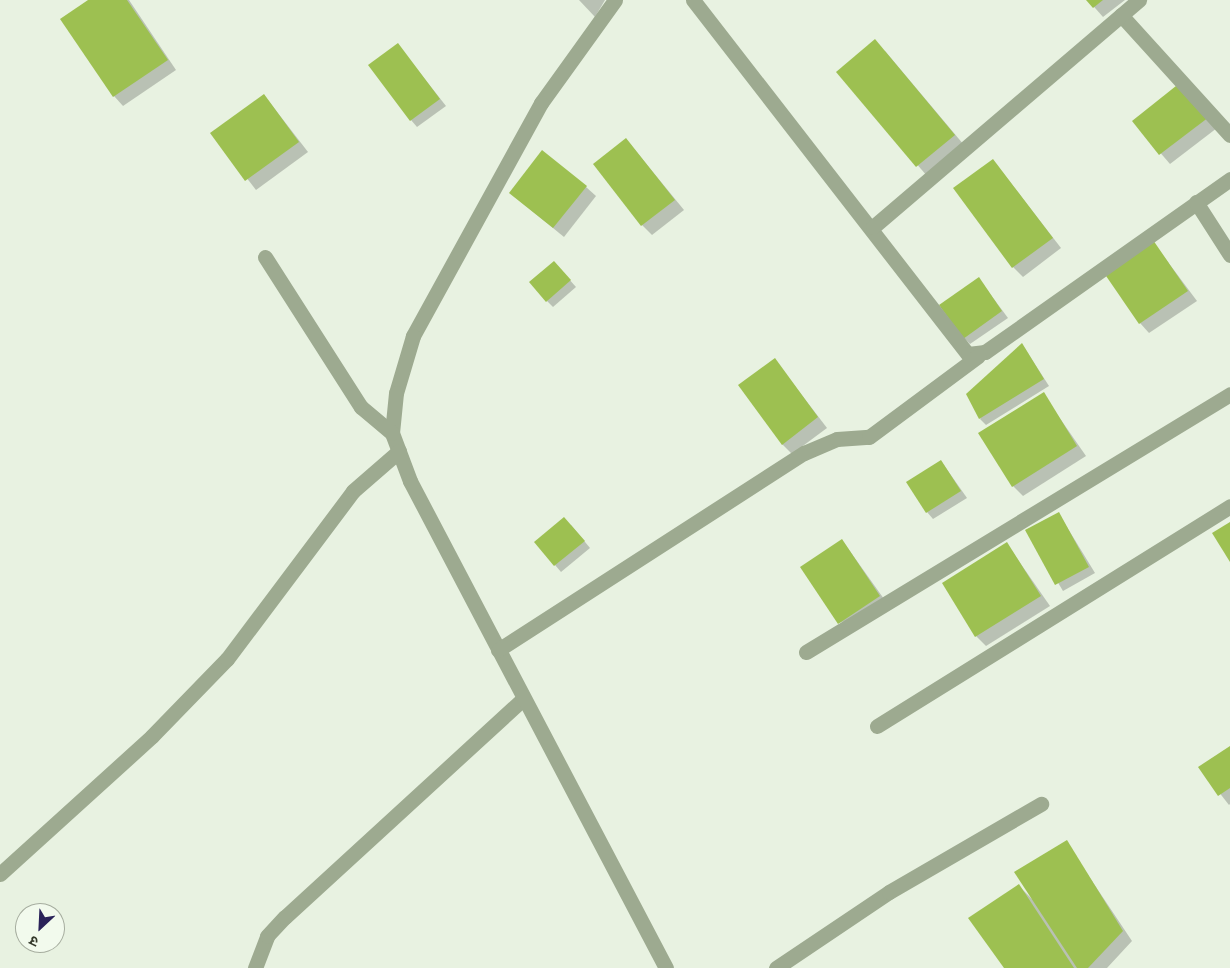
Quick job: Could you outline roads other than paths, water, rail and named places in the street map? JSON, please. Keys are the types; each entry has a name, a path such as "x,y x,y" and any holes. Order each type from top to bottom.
{"street":[{"path":"615,0 541,103 413,336 396,393 392,433 399,451 523,699 666,968"},
{"path":"693,0 873,227 957,343 968,354 978,356"},
{"path":"873,227 1139,0"},
{"path":"1121,15 1230,135"},
{"path":"498,650 804,453 837,439 869,437 978,356 1230,178"},
{"path":"1196,202 1230,255"},
{"path":"265,257 361,407 392,433"},
{"path":"806,652 1230,394"},
{"path":"0,874 152,736 227,659 353,491 399,451"},
{"path":"877,726 1230,506"},
{"path":"255,968 267,936 285,917 523,699"},
{"path":"776,968 889,892 1040,804"}]}
